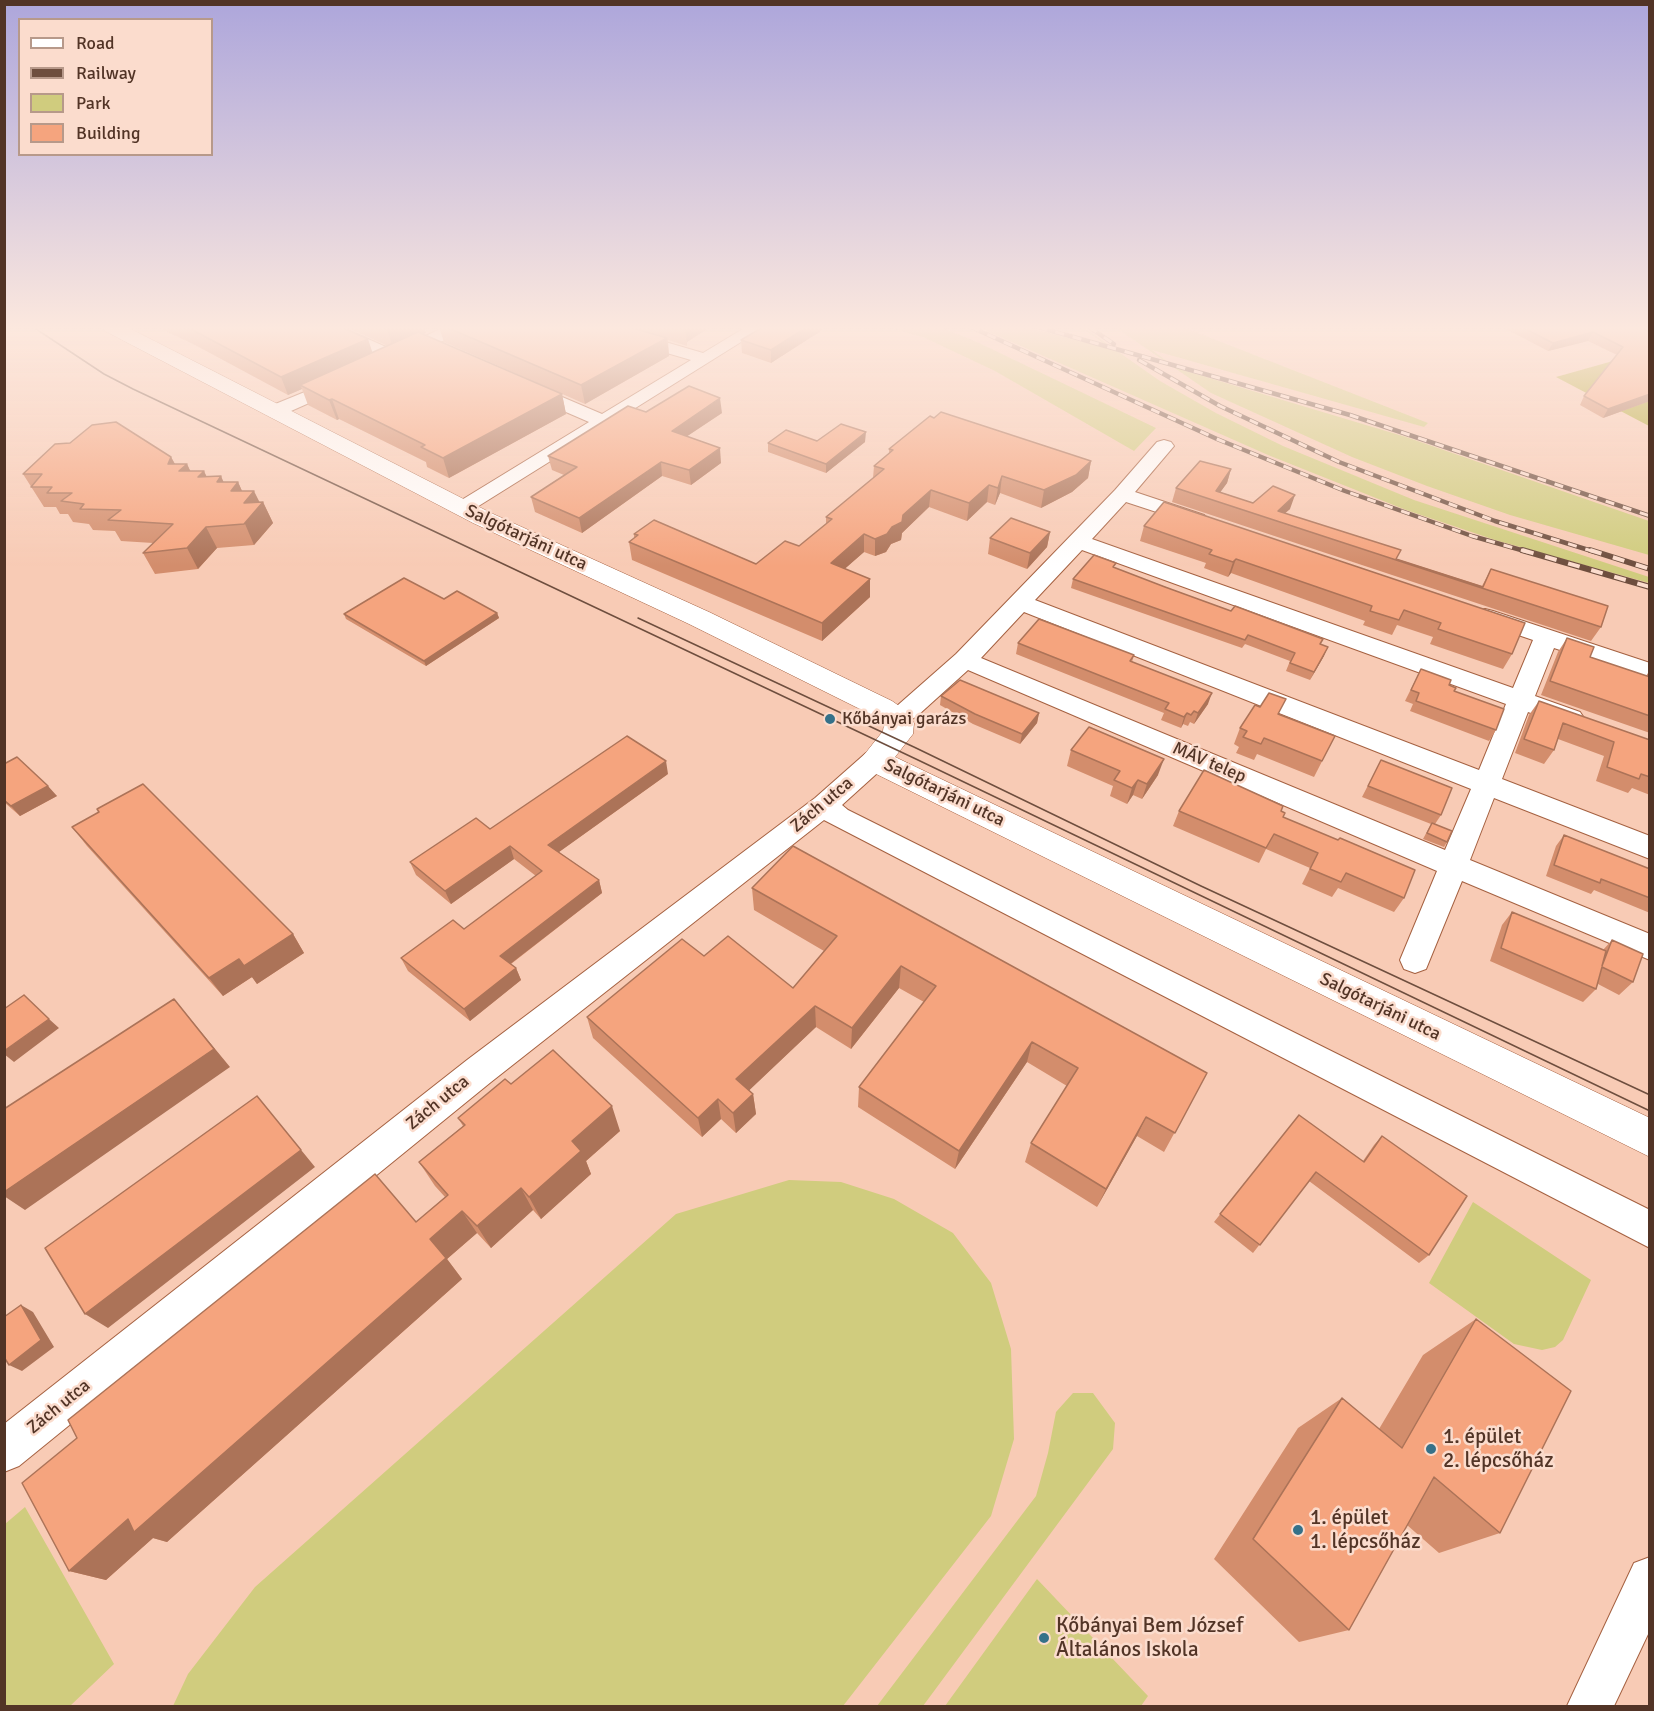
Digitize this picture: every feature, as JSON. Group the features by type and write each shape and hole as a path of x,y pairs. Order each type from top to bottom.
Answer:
{"street":[{"name":"Salgótarjáni utca","path":"267,407 462,508 699,618 895,717 899,723 897,734 875,760 1650,1138"},
{"path":"275,411 284,407"},
{"path":"569,407 602,421"},
{"path":"462,508 626,407"},
{"path":"895,717 908,711 965,660 1122,494 1164,446"},
{"path":"1122,494 1222,528"},
{"path":"1078,541 1596,727"},
{"path":"1020,602 1650,848"},
{"path":"1468,610 1650,672"},
{"path":"1416,960 1452,865 1546,637"},
{"name":"MÁV telep","path":"965,660 1650,948"},
{"name":"Zách utca","path":"4,1450 479,1071 825,805 875,760"},
{"path":"825,805 838,817 1650,1230"},
{"path":"1590,1707 1650,1579"}],"green space":[{"path":"1057,407 1112,407 1156,428 1134,451"},
{"path":"1159,407 1205,407 1283,446 1414,500 1649,577 1649,583 1495,540 1406,510 1268,455"},
{"path":"1242,407 1305,407 1406,437 1649,521 1649,555 1510,515 1352,457"},
{"path":"1353,407 1387,407 1428,423 1424,427"},
{"path":"789,1180 841,1182 894,1199 953,1233 991,1283 1011,1349 1014,1439 991,1516 843,1706 173,1706 188,1674 255,1587 676,1214"},
{"path":"1473,1202 1591,1280 1563,1340 1555,1347 1542,1350 1514,1344 1429,1283"},
{"path":"1073,1393 1093,1393 1115,1423 1113,1449 923,1706 877,1706 1036,1496 1056,1412"},
{"path":"25,1507 114,1664 70,1706 5,1706 5,1524"},
{"name":"Kőbányai Bem József Általános Iskola","path":"1037,1579 1148,1696 1141,1706 945,1706"}],"shaded area":[{"path":"1613,407 1649,407 1649,426"}],"building":[{"path":"348,407 538,407 443,458 421,447 425,445"},
{"path":"627,407 646,412 655,407 707,407 672,431 720,448 689,470 661,462 579,518 531,497 577,467 548,456"},
{"path":"941,412 1091,461 1076,475 1044,490 1002,476 998,488 989,485 969,503 931,490 903,515 902,522 892,527 887,534 875,539 864,534 831,563 870,579 822,623 629,542 638,535 634,534 654,520 756,564 785,541 799,546 832,519 826,517 884,469 874,466 893,450 889,449 930,416 934,418"},
{"path":"116,422 171,457 168,464 187,464 179,471 204,471 198,477 221,476 217,482 238,482 231,491 254,491 244,503 263,502 244,524 206,527 187,548 143,553 173,524 108,520 121,510 80,509 84,504 61,501 72,493 47,493 52,487 31,487 42,474 23,474 55,444 70,443 92,425"},
{"path":"841,424 866,432 826,464 768,443 786,430 817,441"},
{"path":"1200,461 1231,469 1216,491 1253,503 1273,486 1295,495 1278,511 1401,550 1396,559 1483,587 1491,569 1608,606 1601,627 1176,488"},
{"path":"1164,502 1525,623 1512,654 1438,629 1441,623 1404,610 1399,620 1370,611 1372,606 1236,559 1233,562 1209,554 1212,550 1144,526"},
{"path":"1011,518 1050,532 1030,553 990,538"},
{"path":"1094,555 1116,563 1113,567 1165,587 1231,611 1235,606 1323,639 1320,644 1328,647 1314,672 1290,663 1295,653 1248,635 1245,640 1073,579"},
{"path":"404,578 444,599 457,591 497,613 424,661 344,614"},
{"path":"1039,619 1134,655 1130,661 1212,693 1198,713 1194,711 1191,715 1187,713 1184,717 1165,709 1169,703 1018,643"},
{"path":"1567,638 1594,647 1590,657 1650,677 1650,716 1550,681"},
{"path":"1421,669 1451,680 1449,685 1456,688 1454,691 1504,709 1496,730 1416,701 1419,693 1411,690"},
{"path":"960,680 1039,713 1022,734 975,714 941,696"},
{"path":"1269,693 1286,699 1278,714 1335,736 1322,761 1264,738 1261,744 1243,737 1247,731 1240,728 1255,705 1260,707"},
{"path":"1539,701 1650,740 1650,777 1641,774 1639,779 1607,767 1614,742 1563,723 1554,750 1524,739"},
{"path":"1089,727 1164,759 1147,784 1138,780 1132,788 1114,780 1120,771 1071,750"},
{"path":"627,736 666,761 548,845 599,880 500,956 516,968 464,1009 401,958 453,920 464,929 542,871 510,846 445,891 410,862 476,818 490,829"},
{"path":"17,757 48,786 11,806 4,800 4,764"},
{"path":"1381,760 1452,788 1441,815 1368,786"},
{"path":"1204,770 1283,806 1281,811 1285,813 1283,817 1415,870 1404,898 1346,873 1341,882 1310,869 1318,853 1274,834 1266,848 1179,811"},
{"path":"143,784 293,934 244,966 239,959 209,978 72,827 99,812 97,809"},
{"path":"1432,823 1452,831 1447,842 1427,833"},
{"path":"1564,835 1650,869 1650,898 1601,879 1600,883 1554,865"},
{"path":"793,846 1207,1073 1175,1133 1146,1117 1106,1189 1031,1143 1078,1068 1032,1042 959,1151 859,1087 936,986 901,966 852,1028 815,1006 736,1079 753,1094 733,1113 718,1099 698,1118 587,1017 682,939 704,956 728,936 793,988 837,936 752,888"},
{"path":"1512,912 1606,951 1602,966 1612,940 1643,954 1633,982 1602,967 1596,989 1501,948"},
{"path":"24,995 49,1019 4,1051 4,1009"},
{"path":"174,999 214,1049 4,1192 4,1109"},
{"path":"553,1050 612,1106 572,1141 581,1151 529,1197 521,1188 477,1226 462,1211 430,1239 446,1258 134,1532 128,1519 69,1571 22,1483 77,1438 68,1420 375,1174 416,1222 448,1195 419,1162 465,1125 458,1118 505,1079 511,1084"},
{"path":"257,1096 301,1150 85,1314 45,1248"},
{"path":"1299,1115 1364,1162 1382,1136 1467,1196 1429,1255 1316,1172 1260,1245 1220,1214"},
{"path":"21,1305 41,1340 9,1365 4,1357 4,1317"},
{"path":"1476,1319 1571,1391 1500,1533 1434,1477 1349,1630 1253,1539 1342,1398 1402,1448"}],"tram line":[{"path":"171,407 918,760 1650,1111"},
{"path":"638,618 916,748 1201,886 1650,1095"}],"railway":[{"path":"1146,407 1217,439 1345,491 1472,536 1528,552"},
{"path":"1222,407 1339,462 1495,521 1595,552"},
{"path":"1321,407 1650,516"},
{"path":"1522,550 1650,587"},
{"path":"1590,550 1650,569"}],"place":[{"name":"Kőbányai garázs","path":"830,719"},
{"name":"1. épület 2. lépcsőház","path":"1431,1449"},
{"name":"1. épület 1. lépcsőház","path":"1298,1530"},
{"name":"Kőbányai Bem József Általános Iskola","path":"1044,1638"}]}
